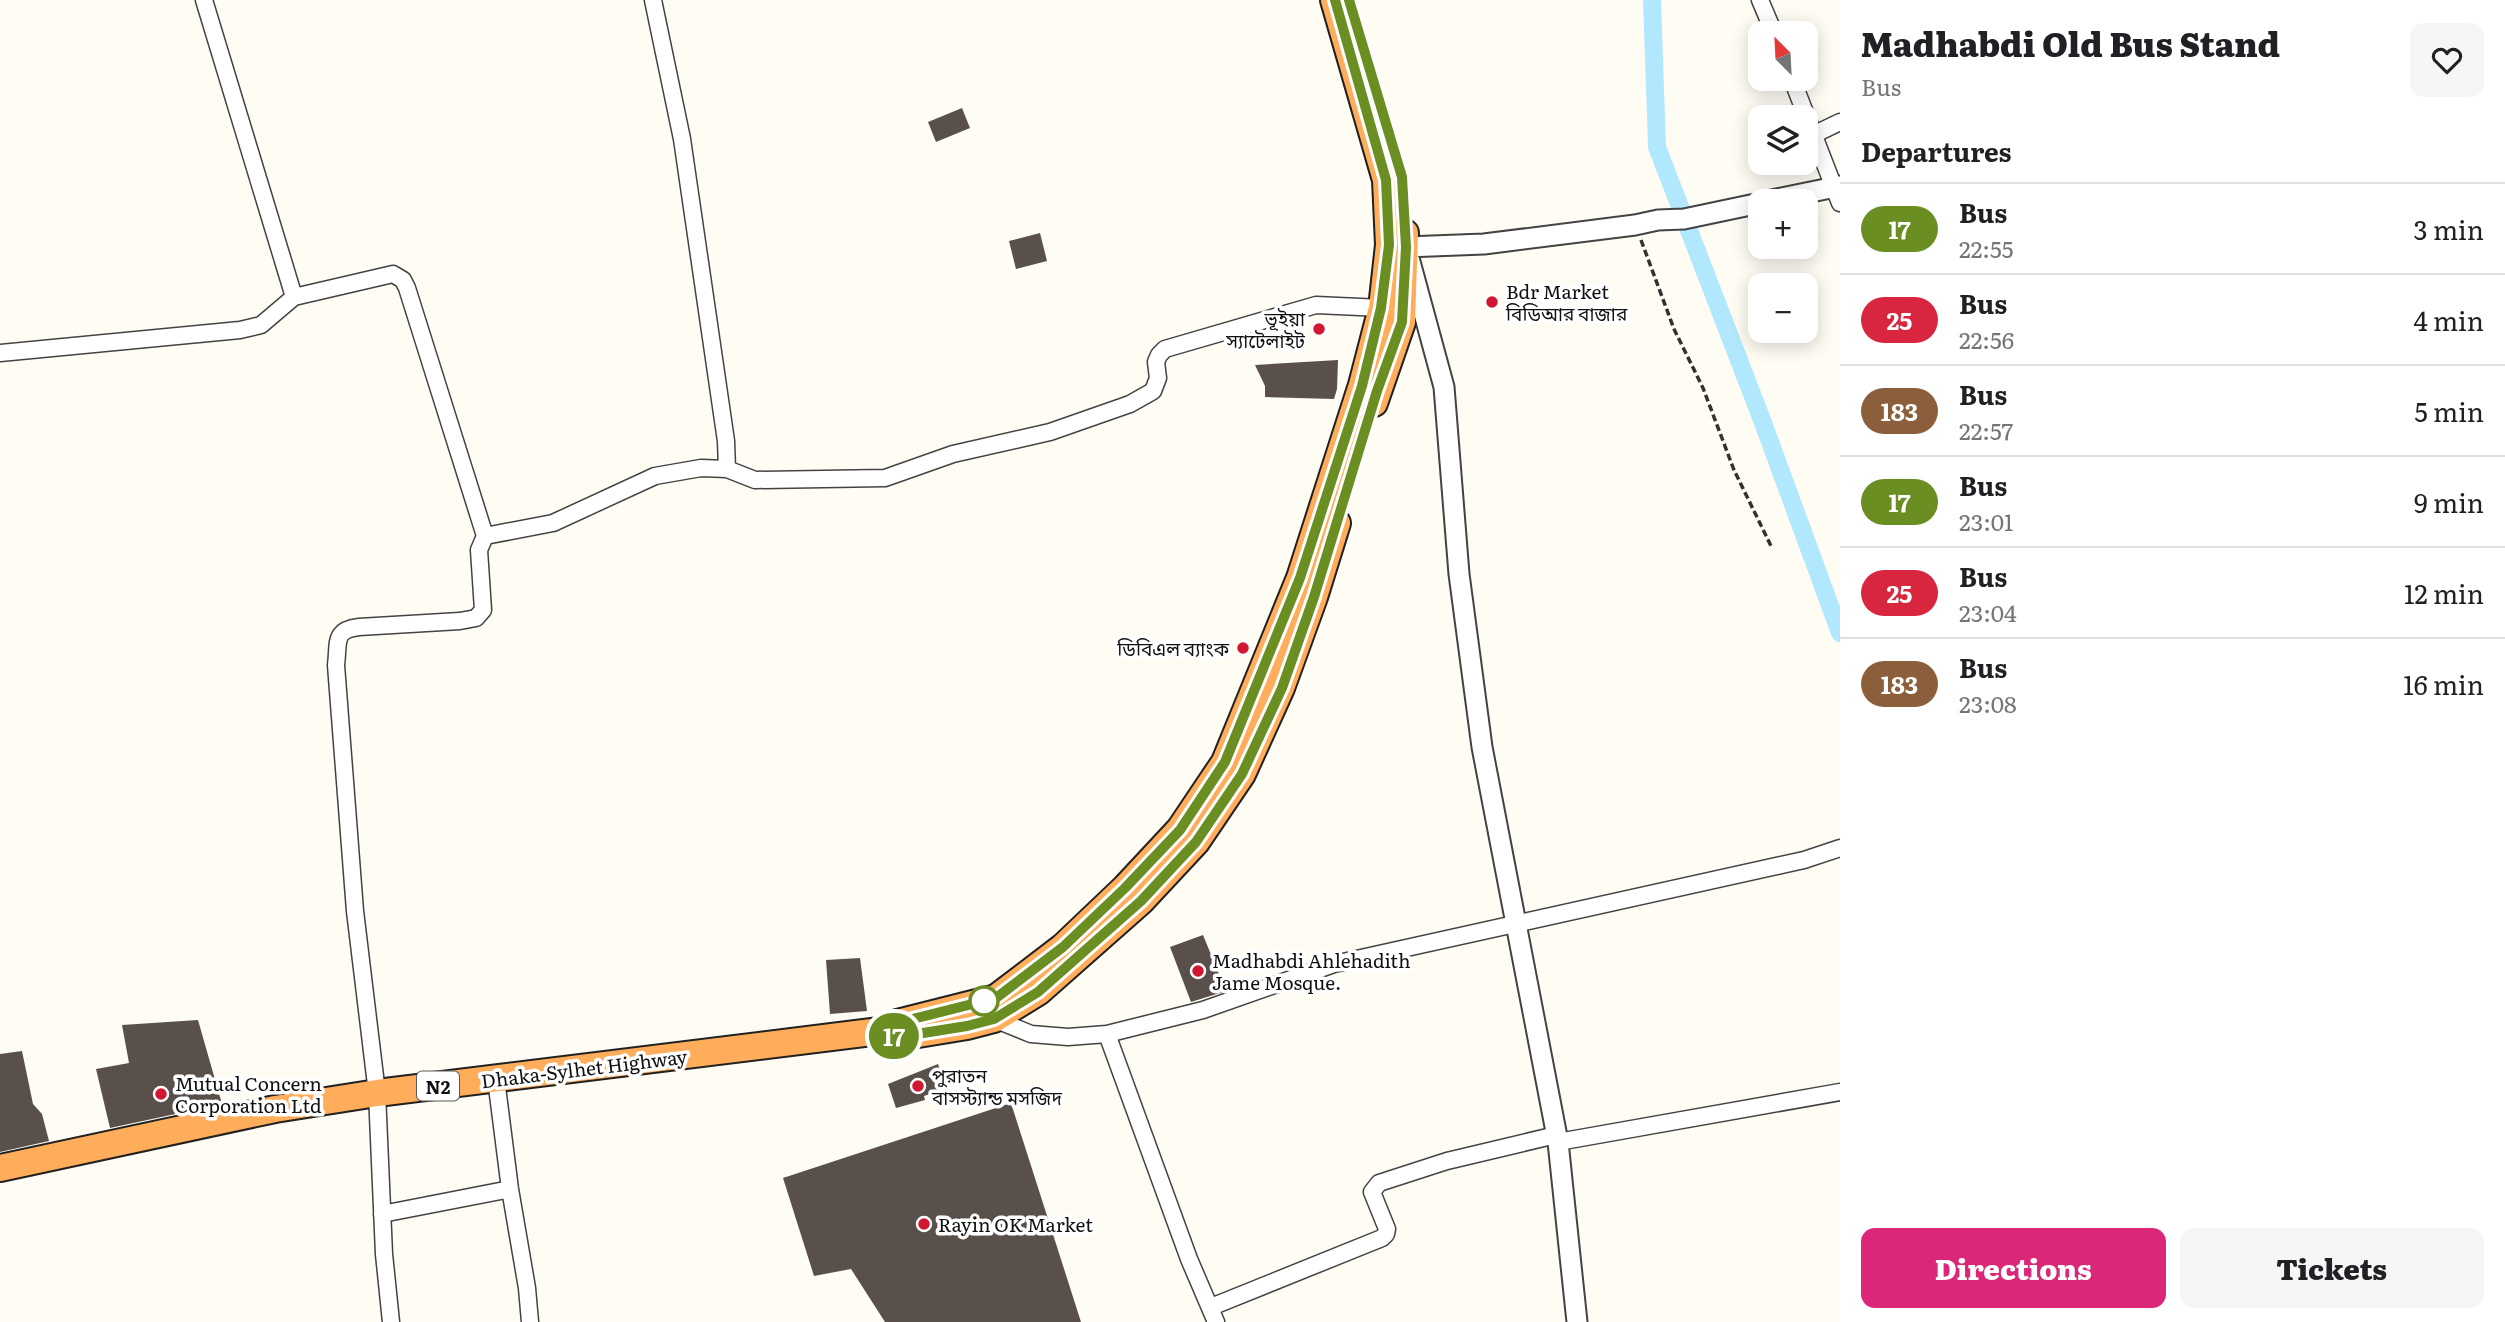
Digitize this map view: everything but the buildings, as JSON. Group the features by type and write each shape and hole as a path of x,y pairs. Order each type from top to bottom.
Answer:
{"highway":[{"name":"Dhaka-Sylhet Highway","path":"0,1168 275,1110 377,1093 880,1031 897,1023 996,998 1063,947 1125,888 1180,830 1225,762 1300,578 1362,386 1381,308 1389,245 1386,180 1335,0"},
{"name":"Dhaka-Sylhet Highway","path":"880,1031 898,1037 967,1026 994,1019 1038,992 1141,901 1196,842 1242,774 1282,688 1314,597 1377,391 1402,322 1406,247 1402,177 1349,0"}],"street":[{"path":"204,0 294,297"},
{"path":"653,0 682,139 726,441 727,469"},
{"path":"1760,0 1769,21"},
{"path":"1818,133 1840,122"},
{"path":"1818,142 1838,192 1818,195"},
{"path":"1577,1322 1557,1139 1482,747 1459,574 1444,387 1406,247 1484,244 1658,220 1684,219 1748,206"},
{"path":"0,353 240,330 261,325 294,297 393,274 403,279 485,536 479,550 483,610 476,618 345,629 340,634 336,665 355,911 377,1093 382,1214 391,1322"},
{"path":"485,536 553,523 655,476 701,468 727,469 755,480 885,478 953,454 1050,432 1130,404 1153,390 1158,378 1156,362 1166,349 1316,305 1381,308"},
{"path":"994,1019 1031,1034 1068,1037 1107,1034 1203,1010 1334,964 1804,860 1840,848"},
{"path":"1107,1034 1189,1259 1214,1314 1386,1234 1387,1229 1372,1192 1379,1183 1447,1161 1557,1139 1840,1092"},
{"path":"496,1079 530,1322"},
{"path":"382,1214 510,1189"}],"path":[{"path":"1635,225 1674,329 1703,388 1734,470 1772,548"}],"waterway":[{"path":"1652,0 1657,147 1840,633"}],"bus line":[{"name":"17","path":"1335,0 1386,180 1389,245 1381,308 1362,386 1300,578 1225,762 1180,830 1125,888 1063,947 996,998 897,1023 880,1031 898,1037 967,1026 994,1019 1038,992 1141,901 1196,842 1242,774 1282,688 1314,597 1377,391 1402,322 1406,247 1402,177 1349,0"}],"place":[{"name":"Bdr Market বিডিআর বাজার","path":"1492,302"},
{"name":"ভূইয়া স্যাটেলাইট","path":"1319,329"},
{"name":"ডিবিএল ব্যাংক","path":"1243,648"},
{"name":"Madhabdi Ahlehadith Jame Mosque.","path":"1198,971"},
{"name":"পুরাতন বাসস্ট্যান্ড মসজিদ","path":"918,1086"},
{"name":"Mutual Concern Corporation Ltd","path":"161,1094"},
{"name":"Rayin OK Market","path":"924,1224"}]}
